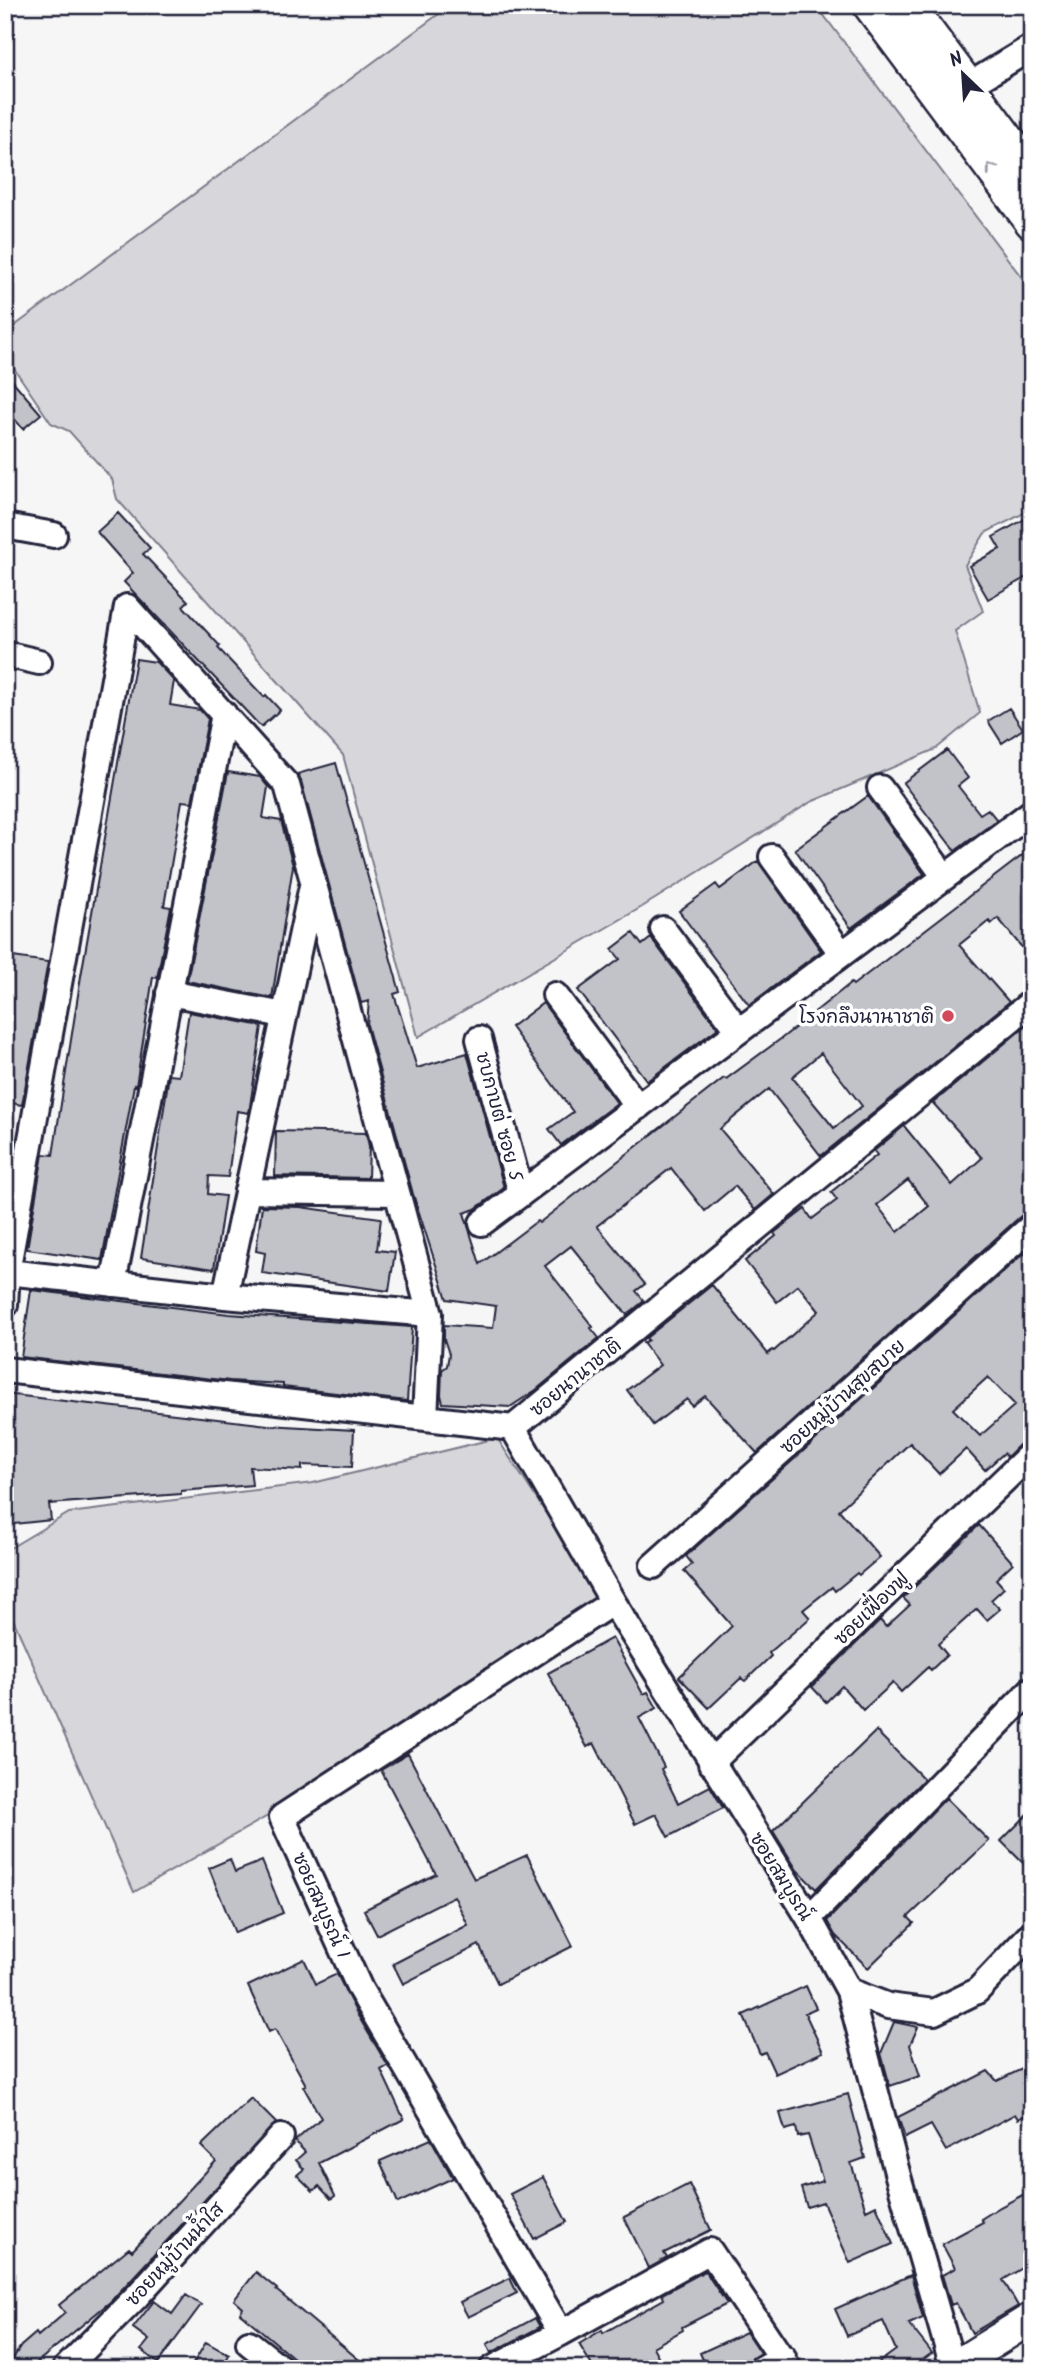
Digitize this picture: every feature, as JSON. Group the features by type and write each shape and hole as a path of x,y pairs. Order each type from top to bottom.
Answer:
{"main road":[{"path":"870,5 1032,222"},
{"path":"907,5 1032,172"}],"street":[{"path":"968,86 1032,47"},
{"path":"5,526 54,535"},
{"path":"5,1305 7,1272 127,607 287,785 430,1314 425,1418"},
{"path":"5,654 39,662"},
{"path":"113,1284 223,714"},
{"path":"880,788 945,877"},
{"path":"482,1223 1032,812"},
{"path":"772,857 842,954"},
{"path":"225,1296 313,880"},
{"path":"663,929 739,1031"},
{"path":"169,993 284,1015"},
{"path":"555,995 638,1107"},
{"name":"ซอยนานาชาติ","path":"5,1370 513,1428 1032,1002"},
{"name":"ชบกาบต่ ซอย 5","path":"479,1039 521,1194"},
{"path":"247,1191 397,1193"},
{"name":"ซอยหมู่บ้านสุขสบาย","path":"653,1566 1032,1226"},
{"path":"7,1272 225,1296 430,1314"},
{"name":"ซอยสมบูรณ์","path":"513,1428 613,1602 809,1918 849,1990 952,2368"},
{"name":"ซอยเฟื่องฟู","path":"711,1763 1032,1453"},
{"name":"ซอยสมบูรณ์ 1","path":"561,2333 360,1989 282,1817 613,1602"},
{"path":"809,1918 1032,1689"},
{"path":"849,1990 888,2006 934,2012 976,1991 1032,1933"},
{"name":"ซอยหมู่บ้านน้ำใส","path":"65,2369 137,2296 282,2137"},
{"path":"492,2369 710,2251 786,2363 761,2369"},
{"path":"952,2368 1032,2318"},
{"path":"249,2343 282,2369"}],"shaded area":[{"path":"451,5 816,5 1032,291 1032,509 985,533 965,565 983,611 955,631 980,713 936,749 811,802 642,907 418,1037 343,755 117,499 112,479 69,431 51,423 5,355 5,333"},
{"path":"497,1438 561,1536 609,1622 134,1892 5,1601 5,1551 69,1513 313,1483"}],"building":[{"path":"5,372 41,414 23,429 5,408"},
{"path":"118,513 150,548 143,554 188,601 183,606 220,646 218,648 264,697 266,695 280,710 261,727 124,582 133,573 97,532"},
{"path":"1032,515 1032,574 988,599 969,566 1000,549 993,537"},
{"path":"136,659 156,662 174,681 170,705 200,710 208,719 192,802 182,801 164,906 171,907 157,978 153,977 136,1086 134,1085 102,1260 27,1249 43,1154 53,1155"},
{"path":"1009,708 1023,729 1002,743 988,721"},
{"path":"947,750 968,778 958,786 980,814 988,809 997,820 955,851 903,783"},
{"path":"336,763 400,992 394,994 417,1068 467,1053 504,1188 475,1209 464,1213 480,1264 537,1221 539,1223 724,1078 782,1038 851,983 853,985 1032,848 1032,960 998,918 991,924 989,921 959,945 1009,1002 821,1156 769,1089 720,1129 774,1194 755,1210 735,1186 705,1211 671,1168 597,1226 645,1284 636,1291 644,1301 627,1315 571,1246 545,1266 599,1338 536,1390 510,1407 443,1403 442,1370 447,1366 449,1354 444,1339 444,1325 493,1328 496,1306 447,1299 413,1194 367,1025 369,1001 361,1003 297,774","holes":["821,1053 862,1106 834,1128 792,1077"]},
{"path":"228,772 260,777 268,787 263,818 281,821 293,866 272,998 187,981"},
{"path":"868,796 924,874 851,928 795,849"},
{"path":"758,861 821,951 749,1005 679,911 716,884 720,889"},
{"path":"633,933 642,945 651,938 718,1028 647,1081 578,990 620,959 612,949"},
{"path":"13,957 48,962 22,1105 5,1102 5,972 11,973"},
{"path":"543,1003 617,1103 561,1145 549,1129 573,1112 511,1027"},
{"path":"189,1012 262,1026 249,1113 237,1111 228,1177 209,1176 208,1194 225,1196 214,1269 141,1258 169,1075 179,1076"},
{"path":"1028,1024 1032,1029 1032,1212 1022,1215 757,1453 705,1396 692,1406 687,1399 653,1425 627,1390 660,1365 643,1343 648,1340 646,1338 712,1285 768,1354 774,1351 819,1311 798,1285 777,1302 745,1261 776,1236 774,1233 805,1209 812,1219 837,1200 831,1192 877,1155 874,1151 904,1126 952,1185 982,1158 933,1103","holes":["908,1180 929,1206 898,1232 877,1205"]},
{"path":"276,1131 366,1133 369,1146 368,1178 275,1176"},
{"path":"262,1206 300,1207 381,1218 377,1250 395,1252 389,1291 262,1273 265,1253 256,1251"},
{"path":"1024,1253 1032,1262 1032,1438 1022,1442 1007,1457 1004,1453 985,1470 966,1449 939,1474 910,1443 839,1510 880,1557 859,1575 857,1573 835,1591 832,1587 803,1610 810,1618 769,1653 771,1656 745,1681 741,1678 709,1708 679,1677 732,1626 684,1571 692,1564 686,1556","holes":["988,1377 1015,1405 980,1436 953,1409"]},
{"path":"31,1290 229,1314 412,1327 407,1401 283,1387 283,1384 230,1381 21,1357"},
{"path":"5,1394 268,1425 354,1430 352,1467 302,1465 302,1470 250,1467 252,1485 181,1491 181,1494 49,1504 51,1520 5,1525"},
{"path":"979,1525 1013,1563 996,1579 1004,1588 991,1600 1000,1609 987,1620 977,1609 938,1644 947,1655 931,1670 928,1667 901,1692 893,1683 863,1710 842,1686 826,1702 812,1687 880,1620 886,1627 910,1605 903,1598"},
{"path":"612,1638 643,1694 648,1692 657,1708 639,1718 664,1767 661,1769 678,1803 710,1786 723,1808 668,1837 656,1814 635,1824 594,1743 587,1747 548,1673"},
{"path":"876,1731 924,1779 816,1889 797,1870 773,1831"},
{"path":"408,1754 474,1879 527,1855 573,1946 498,1984 479,1945 403,1984 393,1964 468,1925 454,1896 377,1935 364,1910 436,1874 381,1770"},
{"path":"946,1798 989,1841 908,1917 914,1923 868,1968 835,1935 827,1921"},
{"path":"1032,1810 1032,1872 1001,1841"},
{"path":"230,1859 235,1872 262,1861 283,1913 235,1933 209,1868"},
{"path":"304,1959 316,1984 337,1974 388,2066 381,2070 404,2119 319,2163 335,2196 331,2199 319,2186 313,2191 297,2175 304,2169 296,2160 305,2152 295,2141 321,2118 275,2029 269,2032 248,1986"},
{"path":"806,1986 816,2008 805,2013 823,2052 775,2074 765,2052 760,2054 743,2015"},
{"path":"894,2022 918,2027 910,2045 920,2076 890,2086 881,2053"},
{"path":"1024,2068 1032,2083 1032,2112 1018,2119 1015,2114 946,2151 931,2125 905,2138 898,2117 988,2071 997,2081"},
{"path":"848,2094 865,2158 851,2163 866,2210 876,2205 893,2244 850,2263 823,2202 807,2207 801,2188 823,2181 808,2135 798,2137 796,2127 785,2130 780,2113"},
{"path":"251,2098 276,2123 110,2302 29,2369 6,2369 21,2346 36,2333 38,2336 65,2313 59,2305 129,2248 132,2251 216,2161 201,2146"},
{"path":"431,2139 453,2178 398,2203 380,2161"},
{"path":"543,2177 567,2222 534,2239 510,2194"},
{"path":"689,2184 711,2230 664,2253 667,2258 649,2268 624,2217"},
{"path":"1032,2190 1032,2262 1003,2280 1018,2306 972,2333 956,2303 951,2305 942,2275 955,2268 942,2244 983,2222 981,2219"},
{"path":"705,2271 727,2304 682,2327 683,2330 653,2347 665,2369 594,2369 579,2344 664,2299 662,2294"},
{"path":"256,2272 370,2369 307,2369 240,2313 243,2308 234,2300"},
{"path":"911,2275 923,2318 909,2324 932,2353 910,2369 870,2369 896,2350 883,2321 847,2336 835,2309"},
{"path":"510,2278 517,2293 468,2317 460,2302"},
{"path":"186,2295 201,2305 158,2363 141,2350 149,2340 133,2328 154,2301 172,2314"},
{"path":"535,2318 540,2327 491,2353 487,2344"},
{"path":"746,2332 760,2353 749,2361 746,2369 707,2369 700,2353"},
{"path":"206,2342 229,2355 221,2369 190,2369"}],"place":[{"name":"โรงกลึงนานาชาติ","path":"948,1016"}]}
